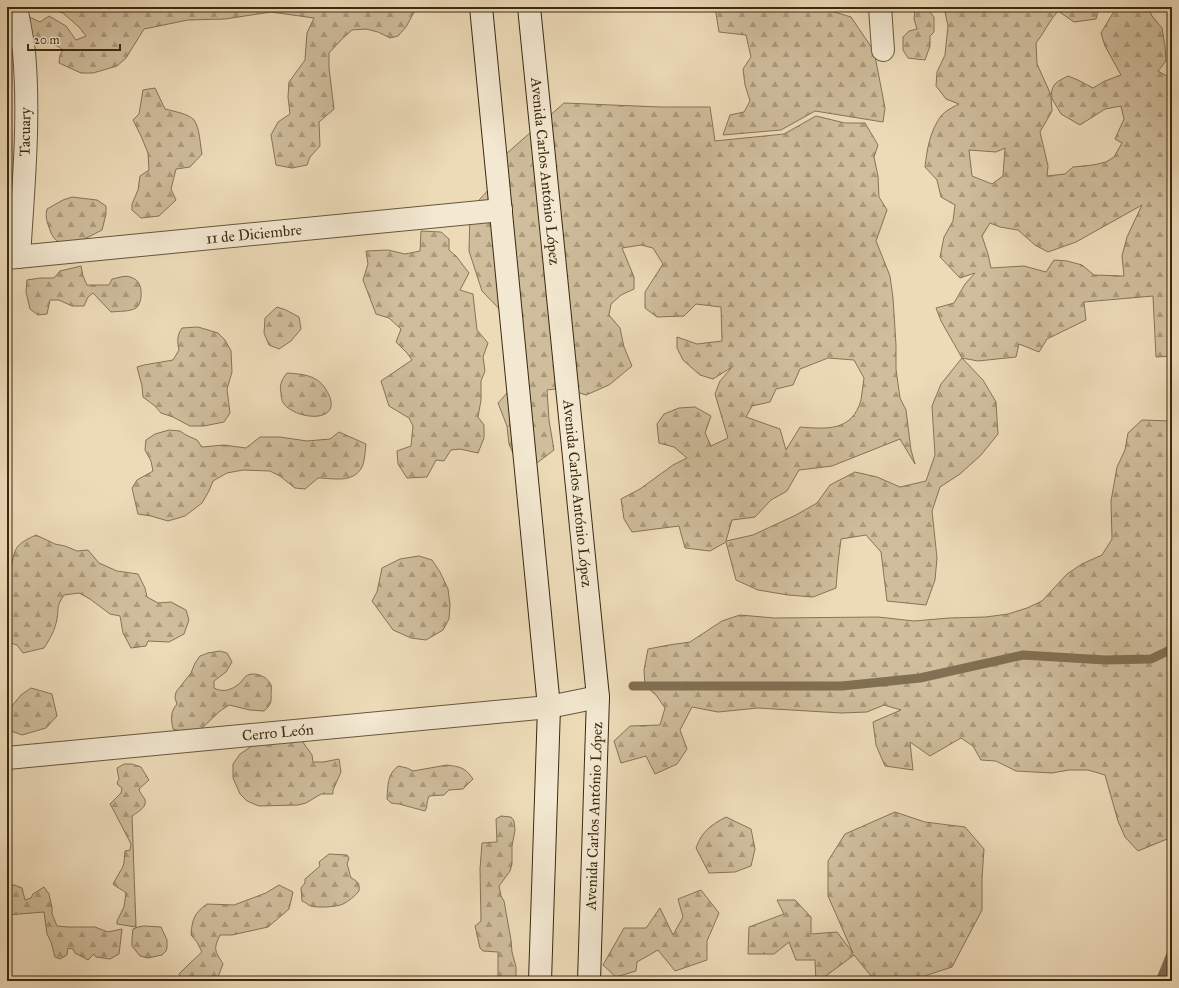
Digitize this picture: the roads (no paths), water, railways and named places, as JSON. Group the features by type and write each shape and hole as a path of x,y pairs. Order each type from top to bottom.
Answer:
{"main road":[{"name":"Tacuary","path":"13,258 25,152 24,52 16,7"},
{"path":"481,7 549,707 540,981"},
{"name":"Avenida Carlos António López","path":"529,7 598,697 589,981"},
{"path":"880,7 883,50"},
{"name":"11 de Diciembre","path":"13,258 500,210"},
{"name":"Cerro León","path":"7,758 549,707 598,697"}],"waterway":[{"path":"633,686 842,686 920,678 1023,655 1105,660 1151,659 1172,649"},
{"path":"1160,981 1172,952"}]}
